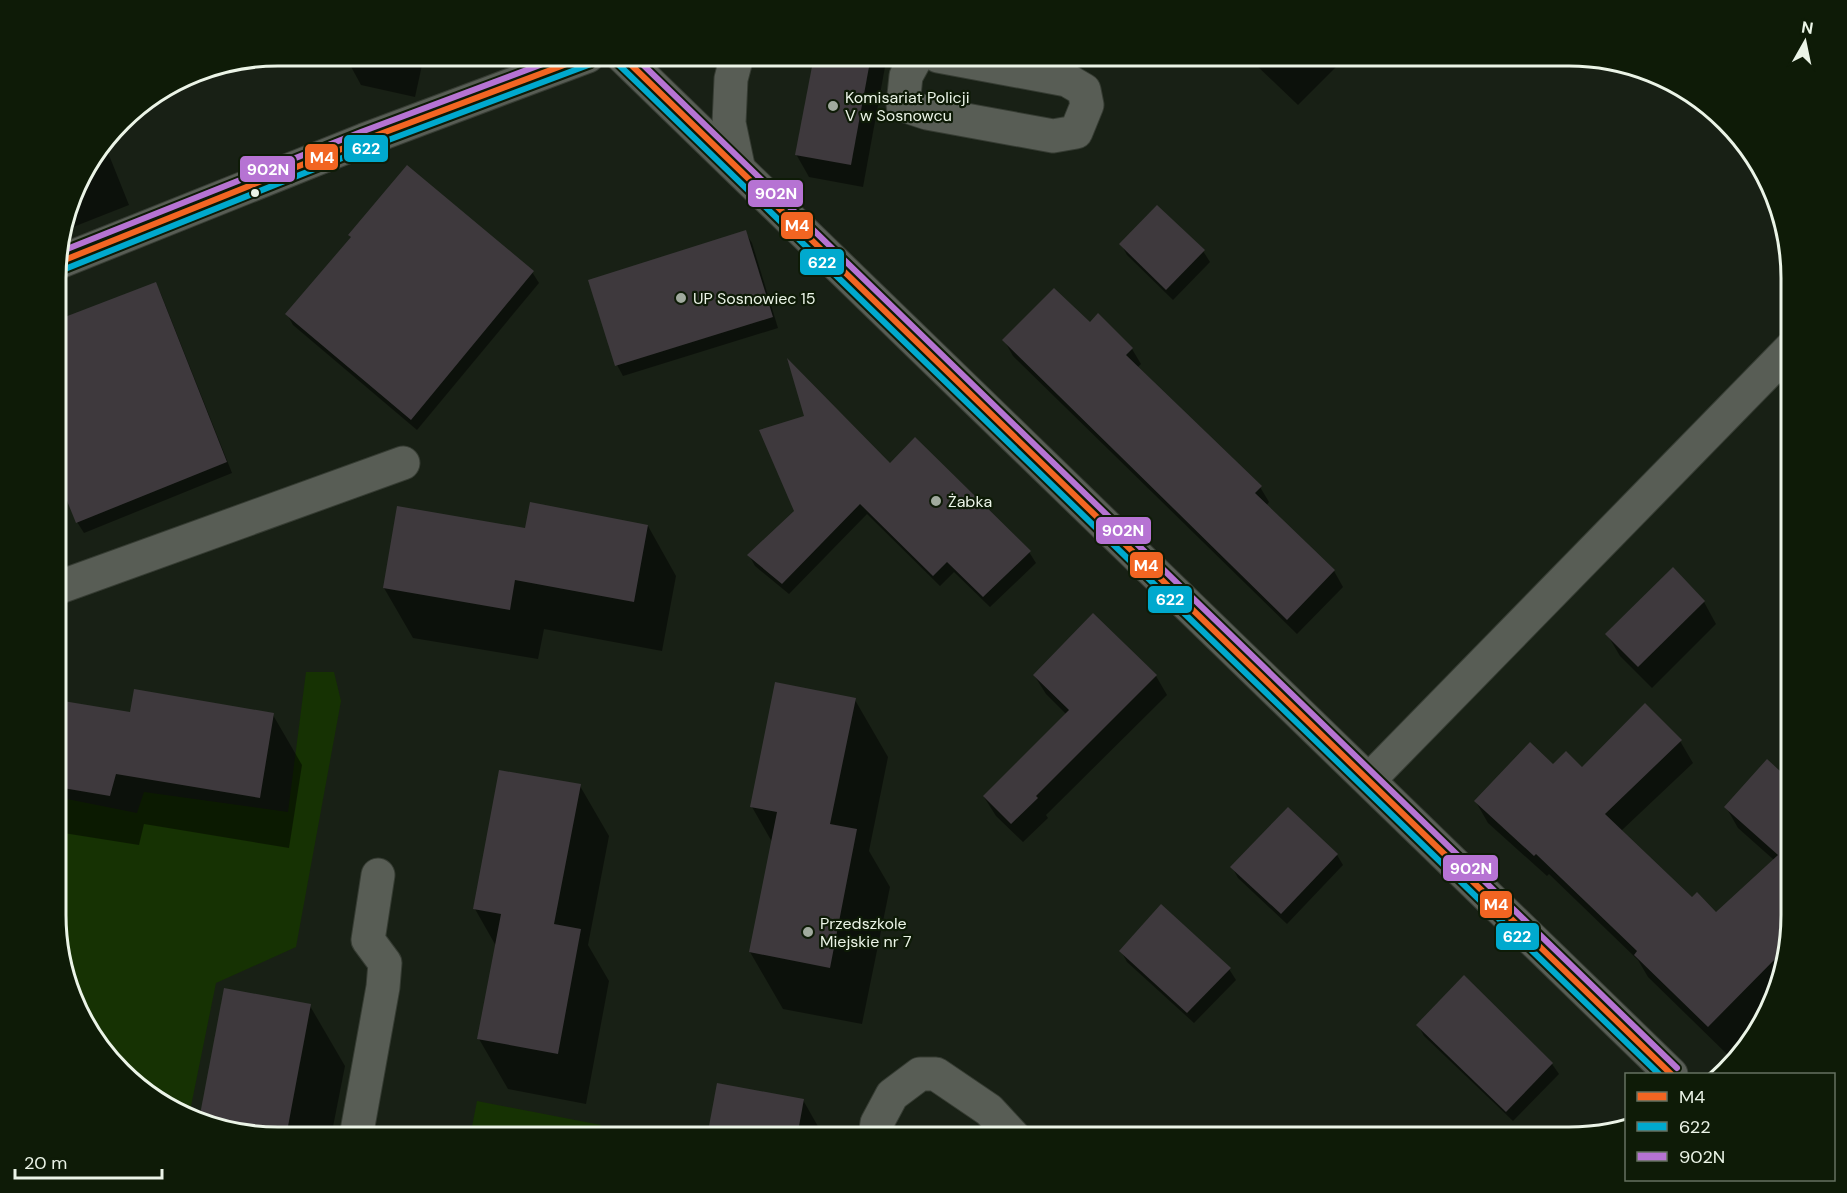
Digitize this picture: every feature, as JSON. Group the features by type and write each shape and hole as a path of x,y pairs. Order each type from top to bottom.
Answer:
{"street":[{"path":"67,259 364,140 561,66"},
{"path":"633,66 1670,1073"},
{"path":"734,66 731,79 729,123 738,166"},
{"path":"911,66 906,76 903,105 927,113 1053,136 1076,132 1087,105 1084,90 1067,80 992,66"},
{"path":"1369,780 1781,358"},
{"path":"66,585 403,463"},
{"path":"358,1127 383,987 385,963 368,940 378,875"},
{"path":"876,1127 892,1095 920,1074 936,1074 989,1110 1005,1127"}],"green space":[{"path":"306,672 334,672 341,701 296,947 216,983 191,1108 160,1091 128,1065 94,1021 82,996 73,970 66,929 66,799 137,813 144,792 288,812"},
{"path":"477,1101 601,1125 601,1127 472,1127"}],"building":[{"name":"Komisariat Policji V w Sosnowcu","path":"812,66 869,66 851,165 795,155"},
{"path":"407,165 534,271 411,420 285,314 351,237 348,235"},
{"path":"1157,205 1205,250 1166,290 1119,244"},
{"name":"UP Sosnowiec 15","path":"746,230 773,317 615,366 588,280"},
{"path":"156,282 227,462 76,523 66,498 66,317"},
{"path":"1054,288 1090,322 1098,313 1133,348 1126,355 1262,486 1255,493 1335,570 1287,620 1002,340"},
{"path":"787,358 890,463 915,437 1031,551 983,597 947,562 933,576 860,504 782,584 747,555 794,511 759,430 804,416"},
{"path":"530,502 648,525 634,602 515,580 510,610 383,588 397,506 525,528"},
{"path":"1673,567 1705,601 1638,667 1605,634"},
{"path":"1093,613 1157,675 1011,824 983,796 1069,710 1033,675"},
{"path":"775,682 856,698 830,824 857,829 830,968 749,952 777,812 750,807"},
{"path":"134,689 274,713 260,798 116,774 110,796 66,789 66,701 130,712"},
{"path":"1645,703 1682,740 1605,814 1692,897 1697,892 1716,912 1778,855 1724,807 1767,759 1781,772 1781,929 1777,957 1708,1027 1634,955 1637,951 1536,854 1534,856 1474,801 1530,742 1553,764 1566,751 1582,767"},
{"path":"499,770 581,784 554,924 581,929 558,1054 477,1039 501,914 473,909"},
{"path":"1288,807 1338,854 1281,914 1230,867"},
{"path":"1161,904 1231,968 1187,1013 1119,951"},
{"path":"1464,975 1553,1063 1506,1112 1416,1025"},
{"path":"224,988 311,1004 288,1127 264,1127 237,1123 200,1112"},
{"path":"717,1083 804,1099 799,1127 709,1127"}],"transit line":[{"name":"902N","path":"68,248 361,132 537,66"},
{"name":"M4","path":"67,259 364,140 561,66"},
{"name":"622","path":"66,269 367,148 586,66"},
{"name":"622","path":"620,66 1658,1073"},
{"name":"M4","path":"632,66 1670,1073"},
{"name":"902N","path":"644,66 1677,1068"}],"place":[{"name":"Komisariat Policji V w Sosnowcu","path":"833,106"},
{"name":"UP Sosnowiec 15","path":"681,298"},
{"name":"Żabka","path":"936,501"},
{"name":"Przedszkole Miejskie nr 7","path":"808,932"}]}
